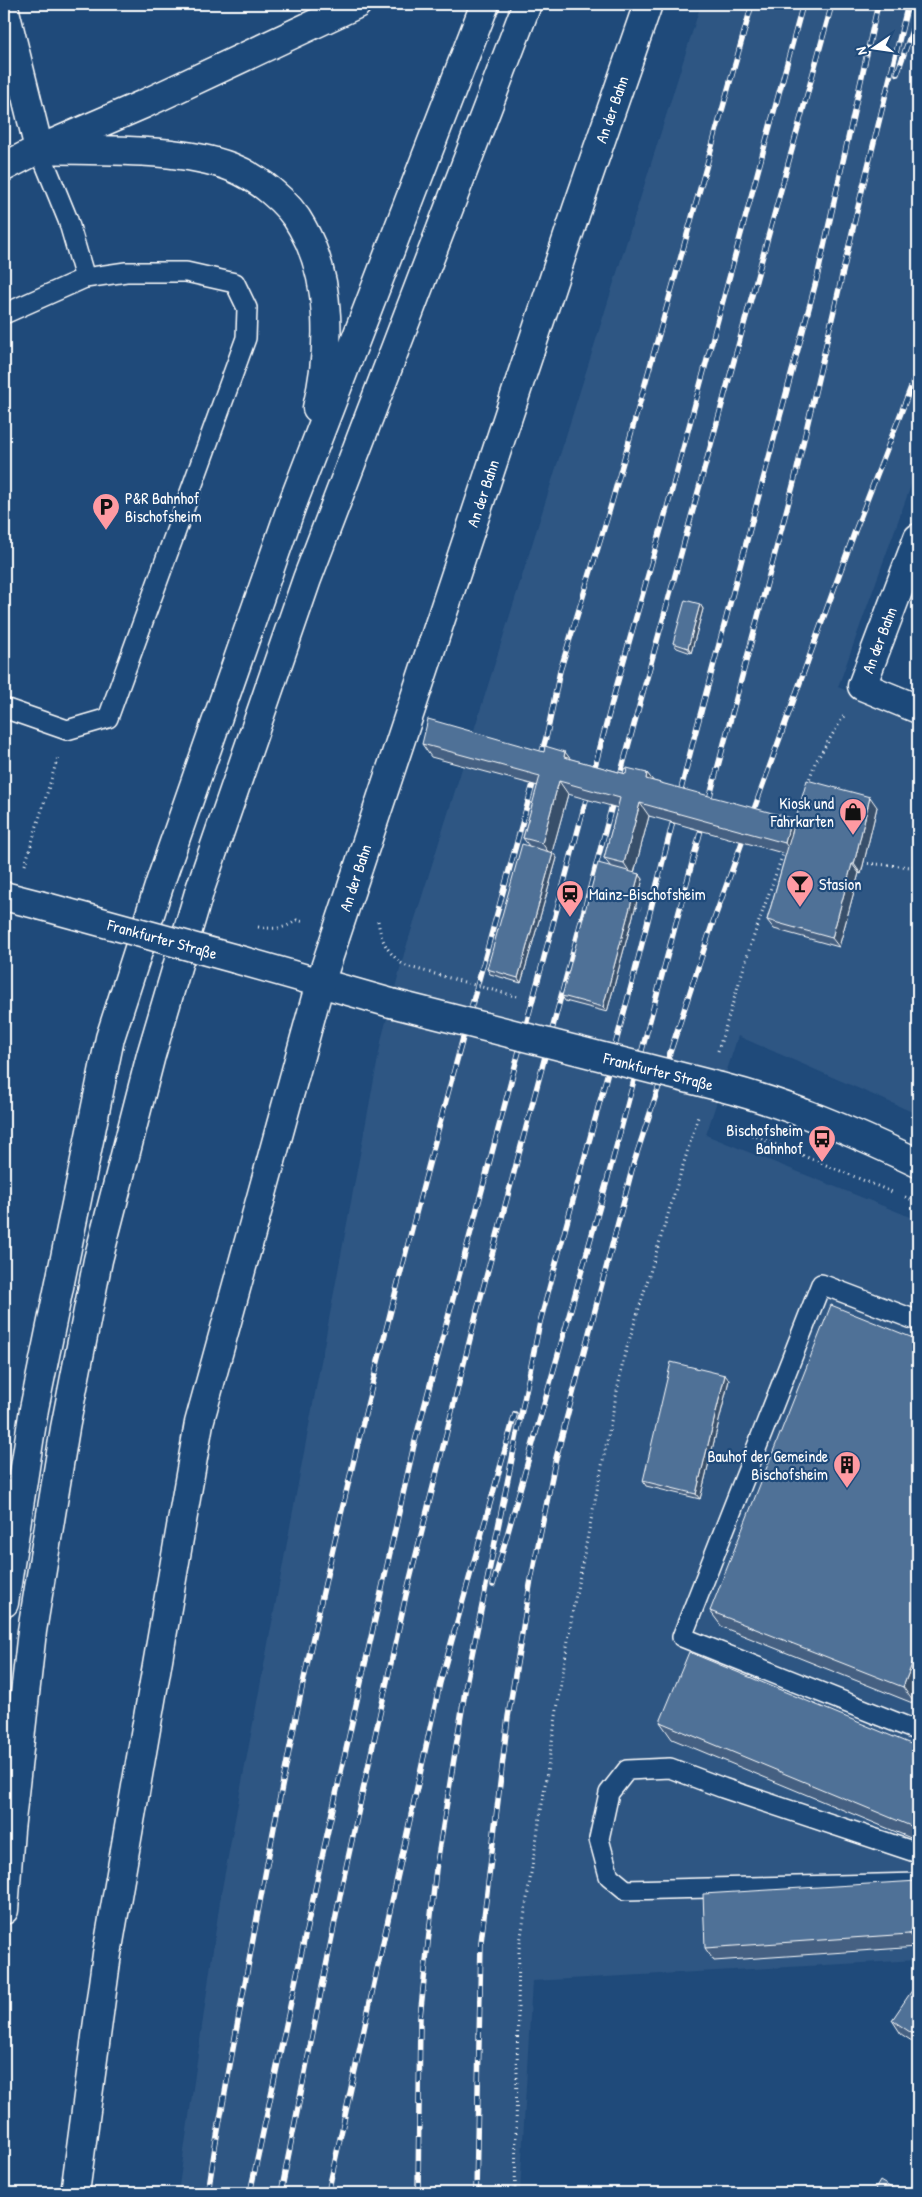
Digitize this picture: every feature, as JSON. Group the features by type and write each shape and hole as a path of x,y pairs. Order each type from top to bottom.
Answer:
{"main road":[{"path":"4,167 39,149 144,104 357,4"},
{"path":"4,1603 34,1409 110,1038 160,880 292,506 484,4"},
{"path":"4,1910 10,1830 32,1631 65,1428 98,1260 151,1056 200,888 307,579 527,4"},
{"name":"An der Bahn","path":"76,2193 107,1954 199,1423 320,984 577,209 648,4"},
{"path":"4,7 39,149"},
{"path":"39,149 161,154 200,160 231,168 262,185 282,200 302,226 321,277 326,319 323,384 292,506"},
{"name":"An der Bahn","path":"918,538 862,686 918,709"},
{"name":"Frankfurter Straße","path":"4,896 391,1003 750,1094 850,1132 918,1163"}],"lane":[{"path":"39,149 68,220 85,278"},
{"path":"4,314 85,278 126,272 186,272 235,282 248,308 246,338 108,718 67,730 4,708"},
{"path":"918,1321 821,1284 682,1637 918,1731"},
{"path":"918,1853 723,1788 670,1768 627,1770 609,1793 599,1839 609,1876 626,1890 918,1883"}],"path":[{"path":"806,790 815,763 862,686"},
{"path":"24,867 67,730"},
{"path":"793,826 799,808"},
{"path":"717,1055 751,944 786,844"},
{"path":"864,863 912,867 918,863"},
{"path":"623,904 641,909"},
{"path":"253,926 279,929 288,927 297,920"},
{"path":"380,938 392,956 401,963"},
{"path":"515,2193 520,1949 573,1609 624,1357 700,1111"},
{"path":"728,1127 755,1136 918,1202"}],"shaded area":[{"path":"701,4 918,4 918,466 838,687 918,722 918,1111 917,1114 738,1036 706,1135 918,1220 918,1960 532,1981 520,2193 178,2193 221,1894 382,1037 404,954"}],"building":[{"path":"685,600 700,604 688,648 673,643"},
{"path":"428,719 544,752 545,746 565,752 564,757 626,774 627,768 647,773 646,779 791,818 785,843 640,803 624,863 604,858 620,798 559,781 542,843 523,838 540,776 422,744"},
{"path":"807,780 870,797 854,864 852,864 832,938 767,920"},
{"path":"522,844 553,853 518,978 487,969"},
{"path":"598,863 639,874 603,1007 562,996"},
{"name":"Bauhof der Gemeinde Bischofsheim","path":"831,1305 918,1340 918,1649 903,1687 710,1611"},
{"path":"671,1362 725,1375 696,1494 643,1481"},
{"path":"689,1652 918,1747 918,1829 660,1722"},
{"path":"918,1881 918,1919 909,1934 705,1948 703,1894"},
{"path":"915,1986 918,1988 918,2033 916,2036 892,2020"},
{"path":"880,2181 900,2193 873,2193"}],"railway":[{"path":"208,2193 277,1811 319,1610 371,1389 457,1061 547,734 560,671 609,512 752,4"},
{"path":"250,2193 322,1857 414,1445 614,695 667,508 803,4"},
{"path":"281,2193 343,1881 406,1595 477,1311 618,783 832,4"},
{"path":"418,2193 420,2017 436,1869 467,1679 540,1322 632,983 694,738 817,278 878,4"},
{"path":"493,1585 607,1181 794,482 858,207 908,4"},
{"path":"897,74 918,13"},
{"path":"476,2193 481,1942 508,1717 530,1585 555,1462 634,1162 712,925 855,531 918,369"},
{"path":"328,2193 440,1683 515,1414"}],"place":[{"name":"P&R Bahnhof Bischofsheim","path":"106,531"},
{"name":"Kiosk und Fahrkarten","path":"853,836"},
{"name":"Stasion","path":"800,908"},
{"name":"Mainz-Bischofsheim","path":"570,918"},
{"name":"Bischofsheim Bahnhof","path":"822,1163"},
{"name":"Bauhof der Gemeinde Bischofsheim","path":"847,1489"}]}
